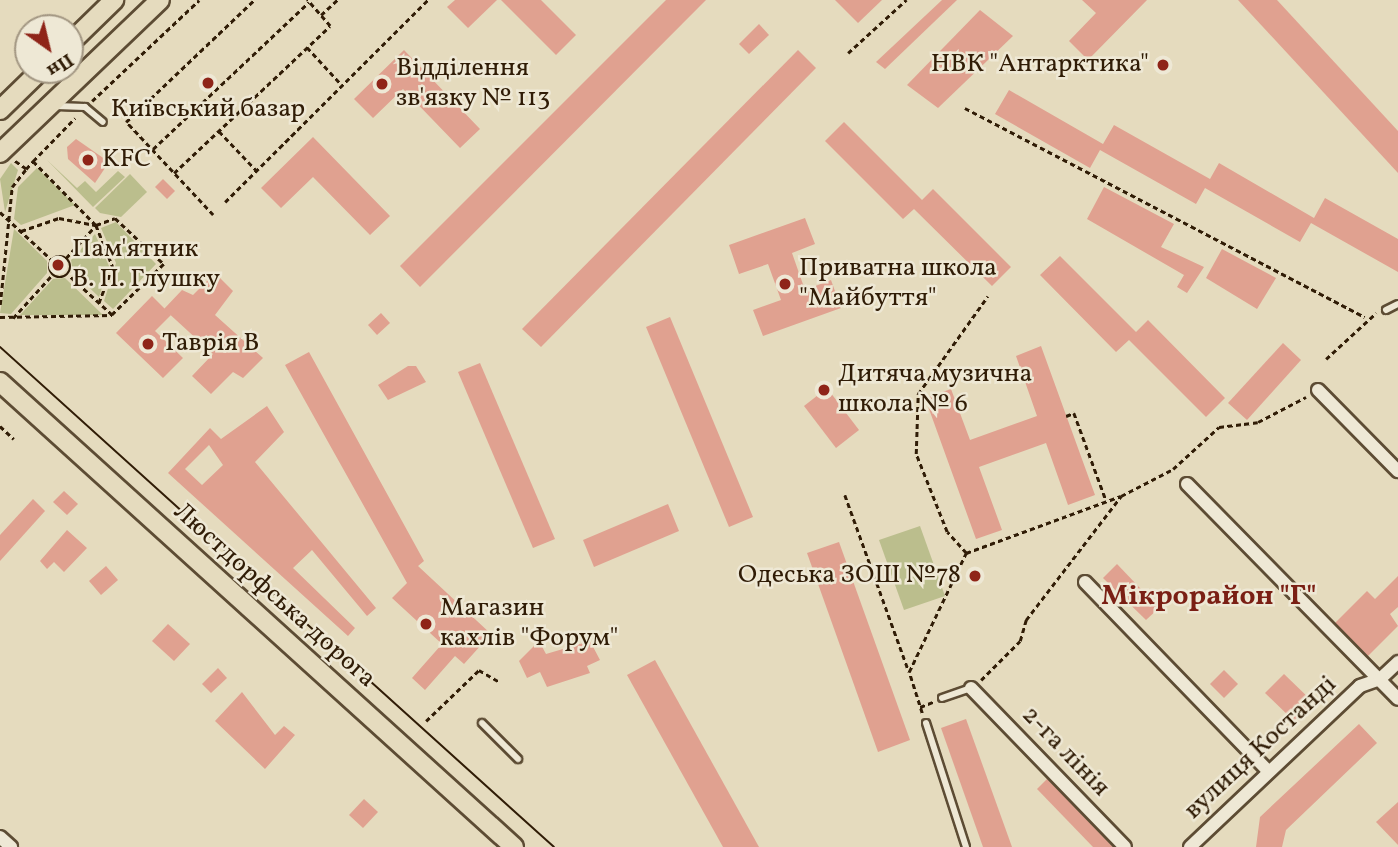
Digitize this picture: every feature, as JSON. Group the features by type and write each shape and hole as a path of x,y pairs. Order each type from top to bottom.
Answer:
{"main road":[{"path":"84,29 114,0"},
{"path":"5,156 47,106 160,0"},
{"path":"0,110 27,84"},
{"name":"Люстдорфська дорога","path":"0,382 514,847"}],"street":[{"path":"1318,390 1398,471"},
{"path":"1187,484 1398,699"},
{"path":"1085,582 1268,771"},
{"name":"вулиця Костанді","path":"1189,847 1360,686 1380,680 1398,662"},
{"name":"2-га лінія","path":"971,688 1125,847"},
{"path":"0,837 11,847"}],"lane":[{"path":"47,106 85,107 103,122"},
{"path":"1386,310 1398,304"},
{"path":"942,698 971,688"},
{"path":"482,723 518,759"},
{"path":"926,723 966,847"}],"path":[{"path":"0,305 12,187 85,107 199,0"},
{"path":"213,215 126,122 254,0"},
{"path":"321,15 337,0"},
{"path":"225,202 428,0"},
{"path":"848,53 906,0"},
{"path":"152,150 307,1 321,15 330,26 174,173"},
{"path":"307,47 342,85"},
{"path":"965,108 1365,317"},
{"path":"219,131 257,171"},
{"path":"5,156 26,169"},
{"path":"33,161 96,225 113,267 99,304"},
{"path":"0,212 51,260 52,275 13,318"},
{"path":"21,231 59,218 96,225"},
{"path":"0,317 112,315 164,264 115,218 96,225 66,258 51,260"},
{"path":"66,258 68,275 112,315"},
{"path":"52,275 68,275"},
{"path":"966,554 947,532 916,454 918,394 988,296"},
{"path":"1326,359 1365,317 1386,310"},
{"path":"909,672 966,554 1121,496 1173,469 1219,426 1258,422 1318,390"},
{"path":"1066,416 1074,412 1107,501"},
{"path":"0,426 14,439"},
{"path":"845,495 926,723"},
{"path":"971,688 1020,641 1026,620 1121,496"},
{"path":"426,721 480,670 500,682"},
{"path":"920,707 942,698"}],"green space":[{"path":"47,160 77,188 85,181 96,192 118,171 125,177 93,207"},
{"path":"11,163 18,170 5,212 0,179"},
{"path":"37,168 75,205 21,225 14,219 18,187"},
{"path":"130,174 147,192 121,217 100,213 95,208"},
{"path":"116,222 156,264 113,309 104,301 116,263 101,228"},
{"path":"14,229 47,261 47,273 11,314 0,313"},
{"path":"95,234 109,266 99,297 73,272 71,260"},
{"path":"65,278 103,315 20,315 53,279"},
{"path":"920,526 945,596 904,610 879,540"}],"building":[{"path":"455,0 497,0 468,28 447,7"},
{"path":"501,0 541,0 576,35 556,55"},
{"path":"666,0 706,0 420,287 400,266"},
{"path":"835,0 882,0 858,23"},
{"path":"942,0 957,0 885,69 876,62"},
{"path":"1082,0 1147,0 1088,60 1069,41 1096,13"},
{"path":"1238,0 1277,0 1398,131 1398,173"},
{"path":"980,10 1013,36 938,108 907,85"},
{"path":"759,24 769,35 749,54 739,44"},
{"path":"404,50 480,129 460,148 403,89 373,118 354,99"},
{"path":"798,50 816,68 541,347 522,329"},
{"path":"1009,90 1103,144 1114,125 1210,179 1219,163 1314,218 1325,198 1398,239 1398,272 1311,223 1300,242 1205,188 1196,204 1100,150 1090,168 995,114"},
{"path":"844,122 922,200 933,189 1011,267 992,286 914,209 903,219 825,141"},
{"path":"313,137 390,216 370,235 313,177 281,208 261,188"},
{"name":"KFC","path":"76,139 109,162 95,183 68,159 67,147"},
{"path":"163,179 175,191 167,199 155,187"},
{"path":"1104,187 1174,224 1161,247 1204,267 1187,293 1177,287 1184,275 1087,219"},
{"path":"805,218 815,244 792,253 805,290 831,280 841,308 763,336 753,310 781,300 768,264 739,274 729,245"},
{"path":"1222,249 1276,278 1257,309 1206,278"},
{"path":"1060,256 1136,332 1148,320 1225,398 1206,417 1129,340 1116,352 1040,275"},
{"path":"215,273 233,291 215,315 263,358 243,378 233,372 211,394 192,376 213,354 164,309 182,290 193,295"},
{"name":"Таврія В","path":"152,296 171,315 155,331 183,358 163,378 116,333"},
{"path":"381,313 390,323 377,335 368,325"},
{"path":"670,317 753,517 729,527 646,327"},
{"path":"1283,343 1301,360 1247,420 1228,403"},
{"path":"1041,346 1095,495 1068,505 1046,443 979,467 1002,530 976,539 925,398 951,389 970,440 1037,416 1016,356"},
{"path":"309,352 424,561 418,566 491,634 464,664 455,656 425,690 412,678 442,644 392,598 407,583 285,365"},
{"path":"480,363 555,539 533,548 458,372"},
{"path":"408,366 416,366 426,382 388,400 378,385"},
{"path":"827,388 859,430 836,448 804,406"},
{"path":"267,406 284,432 255,462 376,608 367,616 312,550 293,568 355,628 348,636 168,473 210,428 221,439","holes":["209,445 223,465 202,485 185,469"]},
{"path":"64,491 78,504 67,515 53,502"},
{"path":"33,499 45,511 0,561 0,535"},
{"path":"668,504 679,531 594,567 583,540"},
{"path":"67,530 87,548 64,572 54,562 47,569 40,561"},
{"path":"839,542 910,740 878,752 807,553"},
{"path":"1117,564 1159,608 1146,620 1103,578"},
{"path":"106,566 118,580 101,595 89,581"},
{"path":"1398,576 1398,607 1390,614 1398,626 1368,656 1335,623 1367,591 1375,599"},
{"path":"168,624 190,644 174,661 152,641"},
{"path":"539,641 546,654 590,641 600,660 587,666 590,673 547,687 540,672 527,678 519,661"},
{"path":"655,660 759,847 723,847 627,675"},
{"path":"218,668 227,678 211,693 202,684"},
{"path":"1224,670 1238,684 1224,698 1210,684"},
{"path":"1284,674 1313,702 1294,721 1265,693"},
{"path":"242,692 275,735 284,726 295,735 265,769 215,721"},
{"path":"966,719 1012,847 983,847 941,728"},
{"path":"1359,724 1377,743 1286,830 1282,847 1256,847 1260,817"},
{"path":"1047,779 1113,847 1093,847 1037,789"},
{"path":"364,799 378,812 363,828 349,815"},
{"path":"1398,802 1398,845 1376,822"}],"tram line":[{"path":"0,347 554,847"}],"place":[{"name":"НВК \"Антарктика\"","path":"1163,65"},
{"name":"Київський базар","path":"208,83"},
{"name":"Відділення зв'язку № 113","path":"382,84"},
{"name":"KFC","path":"88,160"},
{"name":"Пам'ятник В. П. Глушку","path":"58,265"},
{"name":"Приватна школа \"Майбуття\"","path":"785,284"},
{"name":"Таврія В","path":"148,344"},
{"name":"Дитяча музична школа № 6","path":"824,390"},
{"name":"Одеська ЗОШ №78","path":"975,576"},
{"name":"Магазин кахлів \"Форум\"","path":"426,624"}],"district":[{"name":"Мікрорайон \"Г\"","path":"1209,597"}]}
